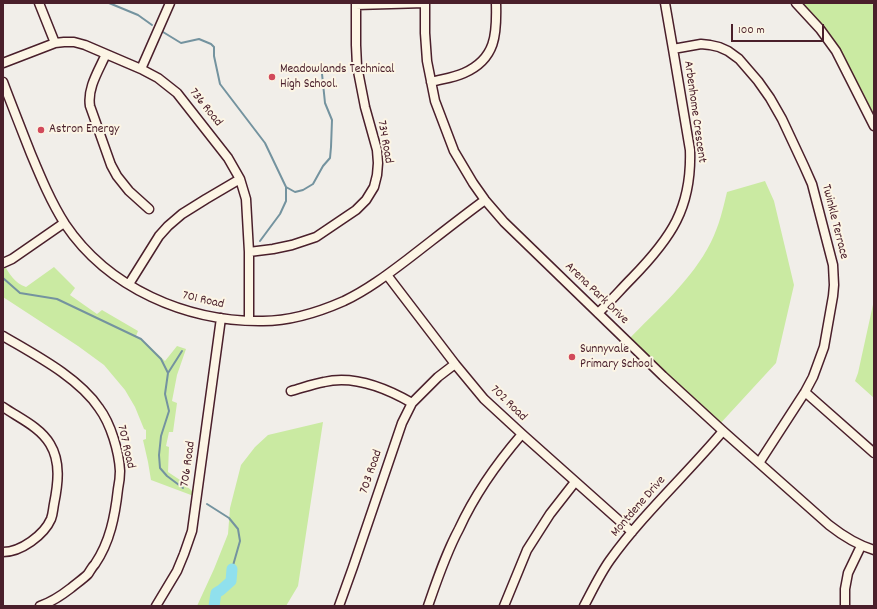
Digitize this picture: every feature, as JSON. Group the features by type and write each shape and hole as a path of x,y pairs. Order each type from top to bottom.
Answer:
{"street":[{"path":"39,3 55,43"},
{"path":"141,69 170,3"},
{"path":"356,4 425,3"},
{"name":"Arena Park Drive","path":"425,3 427,61 440,115 454,151 485,200 504,222 663,376 723,431 829,525 842,535 861,546 874,550"},
{"path":"431,82 463,73 477,65 488,54 494,40 496,3"},
{"name":"Arbenhome Crescent","path":"598,313 661,247 677,220 686,194 689,178 690,150 665,3"},
{"path":"796,3 820,29 836,51 874,126"},
{"name":"734 Road","path":"249,252 292,245 316,237 356,210 366,200 374,187 378,163 377,150 363,100 357,66 356,4"},
{"name":"736 Road","path":"3,63 55,43 74,42 85,45 141,69 158,78 177,93 228,158 240,179 246,199 249,252 249,320"},
{"name":"Twinkle Terrace","path":"673,49 701,44 719,47 728,51 739,59 758,81 770,98 785,125 812,184 833,265 833,296 824,347 813,377 805,392 759,463"},
{"path":"106,54 91,90 89,101 90,106 111,165 117,176 125,186 149,209"},
{"name":"701 Road","path":"3,82 5,94 52,202 78,241 106,268 150,297 175,307 204,315 249,320 274,320 315,312 343,301 368,289 485,200"},
{"path":"129,284 159,236 168,226 182,214 240,179"},
{"path":"3,263 12,259 64,222"},
{"name":"702 Road","path":"387,275 455,364 484,399 632,532"},
{"name":"706 Road","path":"156,606 177,570 192,531 221,318"},
{"name":"707 Road","path":"3,336 77,383 89,395 105,417 111,431 119,461 120,472 114,519 109,538 100,557 88,573 71,588 61,596 45,605 40,606"},
{"name":"703 Road","path":"339,606 402,423 412,403 438,377 455,364"},
{"path":"291,391 325,381 343,380 361,382 379,387 412,403"},
{"path":"805,392 874,453"},
{"path":"3,406 38,430 45,437 56,456 58,468 57,491 51,519 45,528 28,544 3,552"},
{"name":"Montdene Drive","path":"584,606 609,561 632,532 723,431"},
{"path":"428,606 458,530 471,505 490,474 522,434"},
{"path":"504,606 527,550 542,525 576,482"},
{"path":"845,606 845,589 848,572 861,546"}],"green space":[{"path":"796,3 872,3 874,7 874,127 841,60"},
{"path":"765,181 774,201 794,285 776,363 718,426 627,341 684,282 703,256 716,230 727,192"},
{"path":"3,263 15,280 26,287 54,267 75,288 70,295 97,314 102,310 138,331 136,336 146,343 165,361 177,346 186,349 177,375 172,401 177,403 173,432 169,432 166,446 169,447 168,472 183,482 197,495 197,498 151,480 143,440 146,439 146,430 144,429 135,407 125,390 104,365 78,346 3,297"},
{"path":"874,300 874,398 855,381"},
{"path":"323,422 298,586 286,606 197,606 228,534 230,508 241,465 255,447 268,435"}],"waterway":[{"path":"109,3 138,15 152,25"},
{"path":"163,32 181,43 199,39 211,44 214,47 214,56 220,84 265,143 286,187 286,201 280,214 260,241"},
{"path":"286,187 295,192 303,190 313,184 323,166 330,158 332,120 325,103 321,64"},
{"path":"3,278 20,293 57,299 141,339 161,359 168,373"},
{"path":"182,351 168,373 165,394 169,411 161,436 159,455 160,468 167,476 183,488"},
{"path":"207,504 229,518 238,529 240,541 232,569"},
{"path":"214,606 216,593 231,581 232,569"}],"place":[{"name":"Meadowlands Technical High School.","path":"272,77"},
{"name":"Astron Energy","path":"41,130"},
{"name":"Sunnyvale Primary School","path":"572,357"}]}
